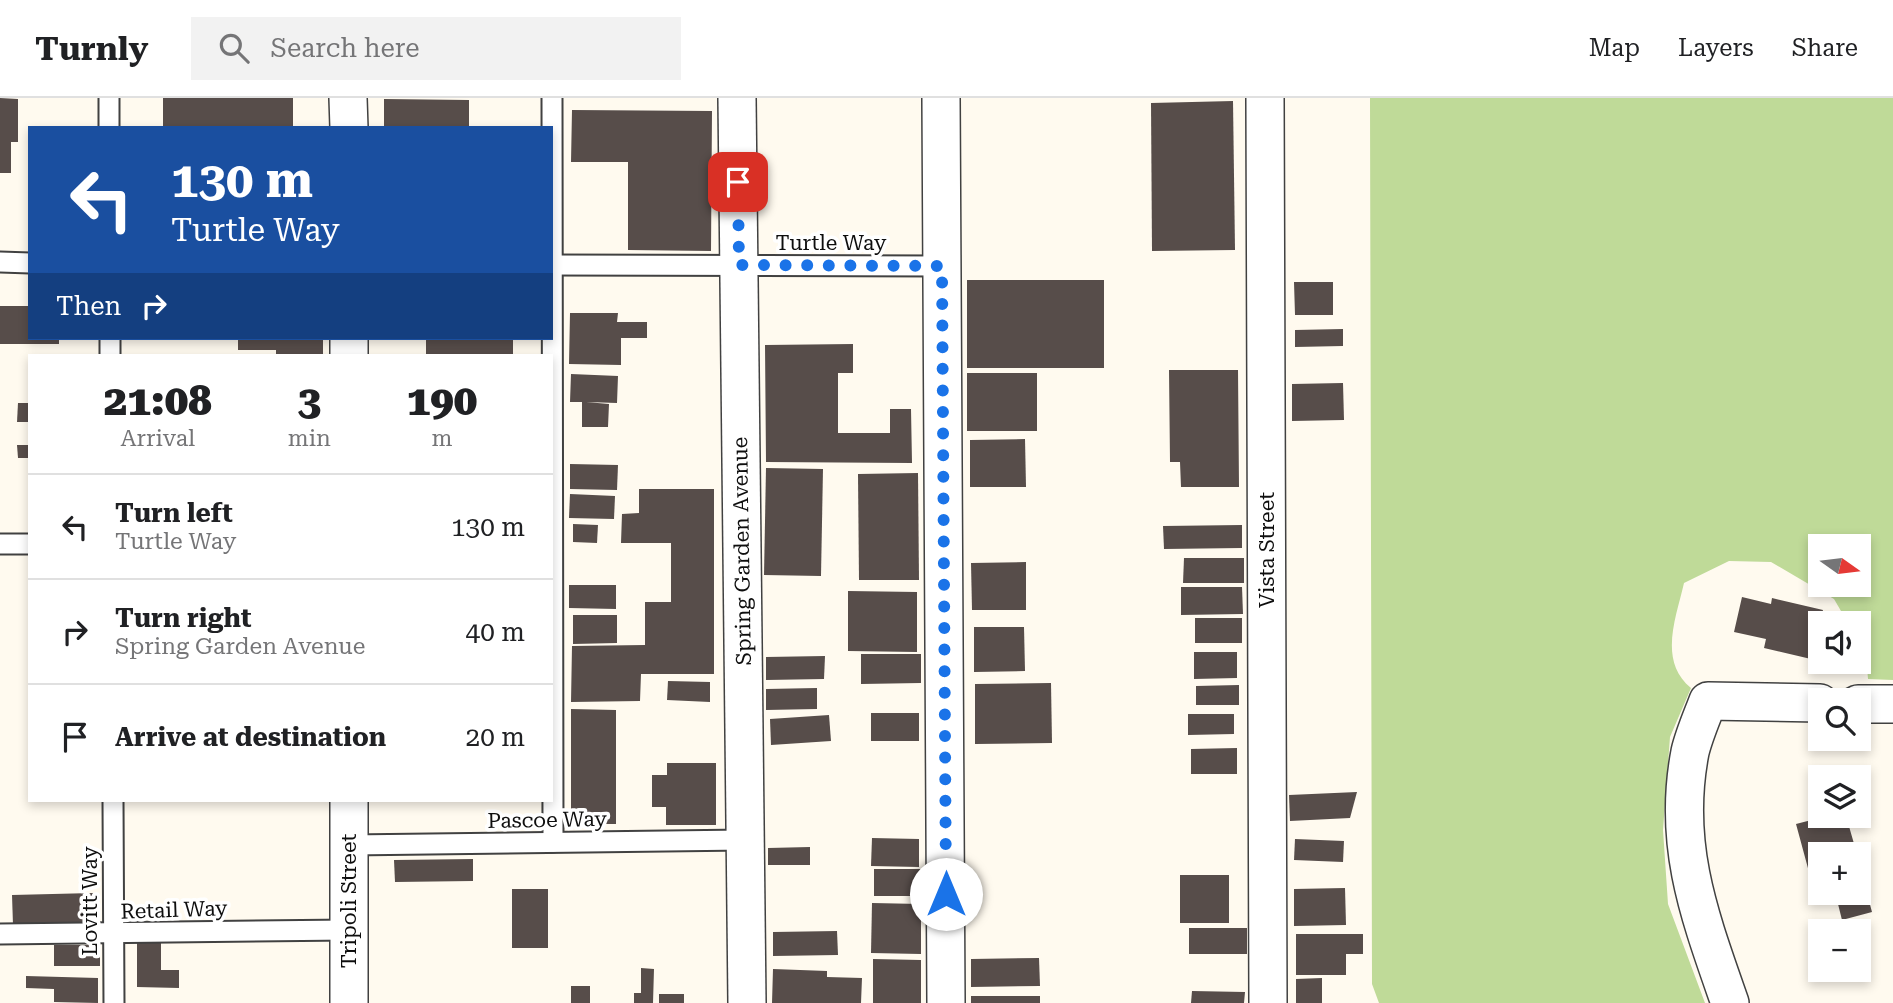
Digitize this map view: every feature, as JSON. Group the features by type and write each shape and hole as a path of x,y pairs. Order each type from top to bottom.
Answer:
{"street":[{"path":"348,98 349,126"},
{"name":"Spring Garden Avenue","path":"737,98 747,1003"},
{"path":"940,98 946,1003"},
{"name":"Vista Street","path":"1265,98 1268,1003"},
{"path":"1730,1003 1695,902 1683,819 1691,750 1708,701 1808,703"},
{"path":"1871,704 1893,704"},
{"name":"Tripoli Street","path":"349,802 349,1003"}],"lane":[{"path":"109,98 109,126"},
{"path":"552,98 552,126"},
{"path":"0,262 28,263"},
{"name":"Turtle Way","path":"553,265 942,266"},
{"path":"0,544 28,544"},
{"name":"Lovitt Way","path":"113,802 114,1003"},
{"path":"553,802 553,842"},
{"name":"Pascoe Way","path":"349,845 745,840"},
{"name":"Retail Way","path":"0,934 349,930"}],"green space":[{"path":"1370,98 1893,98 1893,680 1868,679 1868,674 1871,674 1871,611 1841,611 1831,597 1871,597 1871,534 1808,534 1808,584 1771,562 1729,561 1684,583 1674,624 1672,652 1681,677 1691,688 1670,737 1663,830 1668,904 1705,1003 1379,1003 1372,984"}],"building":[{"path":"0,98 18,99 18,142 11,142 11,173 0,173"},
{"path":"163,98 293,98 293,126 163,126"},
{"path":"384,99 469,100 469,126 384,126"},
{"path":"1233,101 1235,250 1152,251 1151,103"},
{"path":"572,110 712,111 711,251 628,250 628,162 571,162"},
{"path":"967,280 1104,280 1104,368 967,368"},
{"path":"1294,282 1333,282 1333,315 1295,315"},
{"path":"0,306 28,306 28,340 59,340 59,344 0,344"},
{"path":"570,313 618,313 617,322 647,322 647,338 621,338 621,365 569,364"},
{"path":"1343,329 1343,346 1295,347 1295,330"},
{"path":"238,340 323,340 323,354 276,354 276,350 238,350"},
{"path":"426,340 513,340 513,354 426,354"},
{"path":"853,344 853,373 838,373 838,433 890,433 890,409 911,409 912,463 766,462 765,345"},
{"path":"1169,370 1238,370 1239,487 1181,487 1180,462 1170,462"},
{"path":"967,373 1037,373 1037,431 967,431"},
{"path":"571,374 618,376 617,403 586,402 609,404 608,427 582,427 582,402 570,402"},
{"path":"1343,383 1344,420 1292,421 1292,384"},
{"path":"18,403 28,403 28,422 17,422"},
{"path":"1025,439 1026,487 970,487 970,440"},
{"path":"17,445 28,445 28,458 18,458"},
{"path":"570,464 618,465 617,490 570,489"},
{"path":"766,468 823,469 821,576 764,575"},
{"path":"918,473 919,580 859,580 858,474"},
{"path":"639,489 714,489 714,674 641,674 640,701 571,702 572,646 645,645 645,602 671,602 671,543 621,543 622,514 639,513"},
{"path":"570,494 615,496 614,519 569,518"},
{"path":"573,524 598,525 597,543 573,542"},
{"path":"1242,525 1242,548 1164,549 1163,526"},
{"path":"1184,558 1244,558 1244,583 1183,583"},
{"path":"1026,562 1026,610 972,610 971,563"},
{"path":"569,585 616,585 616,609 569,608"},
{"path":"1181,587 1242,587 1243,614 1181,615"},
{"path":"848,591 917,592 917,652 848,651"},
{"path":"1742,597 1771,604 1772,598 1823,610 1808,611 1808,658 1764,648 1766,639 1734,632"},
{"path":"573,615 617,615 617,643 573,644"},
{"path":"1195,618 1242,618 1242,643 1195,643"},
{"path":"974,627 1024,627 1025,671 974,672"},
{"path":"1194,652 1237,652 1237,678 1194,679"},
{"path":"861,654 921,654 921,683 861,684"},
{"path":"825,656 824,679 766,680 766,657"},
{"path":"668,681 710,682 710,702 667,700"},
{"path":"1051,683 1052,743 975,744 975,684"},
{"path":"1239,685 1239,705 1196,705 1196,686"},
{"path":"817,688 817,709 766,710 766,689"},
{"path":"571,709 616,710 616,824 571,824"},
{"path":"871,713 919,713 919,741 871,741"},
{"path":"1188,714 1234,714 1234,734 1188,735"},
{"path":"829,715 831,741 771,745 770,719"},
{"path":"1237,748 1237,774 1191,774 1191,749"},
{"path":"667,763 716,763 716,825 666,825 666,807 652,807 652,775 667,775"},
{"path":"1357,792 1350,818 1290,821 1289,795"},
{"path":"1808,821 1808,828 1849,828 1854,842 1808,842 1808,868 1796,824"},
{"path":"872,838 919,839 919,867 871,866"},
{"path":"1295,839 1344,841 1343,862 1294,860"},
{"path":"810,847 810,865 768,865 768,848"},
{"path":"473,859 473,881 395,882 394,860"},
{"path":"874,869 923,869 923,896 874,896"},
{"path":"1180,875 1229,875 1229,923 1180,923"},
{"path":"1345,888 1346,925 1294,926 1294,889"},
{"path":"512,889 548,889 548,948 512,948"},
{"path":"93,893 94,923 13,925 12,895"},
{"path":"872,903 921,904 921,954 871,953"},
{"path":"1838,905 1870,905 1872,912 1842,919"},
{"path":"1189,928 1247,928 1247,954 1189,954"},
{"path":"837,931 838,955 773,956 773,932"},
{"path":"1296,934 1363,934 1363,954 1346,954 1346,975 1296,975"},
{"path":"137,943 161,943 161,970 179,970 179,988 137,987"},
{"path":"54,945 100,945 100,966 54,966"},
{"path":"1039,958 1040,986 971,987 971,959"},
{"path":"873,959 921,960 921,1003 873,1003"},
{"path":"641,968 654,969 653,1003 634,1003 634,993 641,993"},
{"path":"773,969 827,971 827,977 862,978 861,1003 772,1003"},
{"path":"26,976 98,978 98,1003 54,1002 54,989 26,988"},
{"path":"1322,978 1322,1003 1296,1003 1296,979"},
{"path":"571,986 590,986 590,1003 571,1003"},
{"path":"1192,991 1245,992 1244,1003 1191,1003"},
{"path":"659,994 684,994 684,1003 659,1003"},
{"path":"971,996 1040,996 1040,1003 971,1003"}],"route":[{"path":"738,182 739,265 942,266 946,894"}]}
